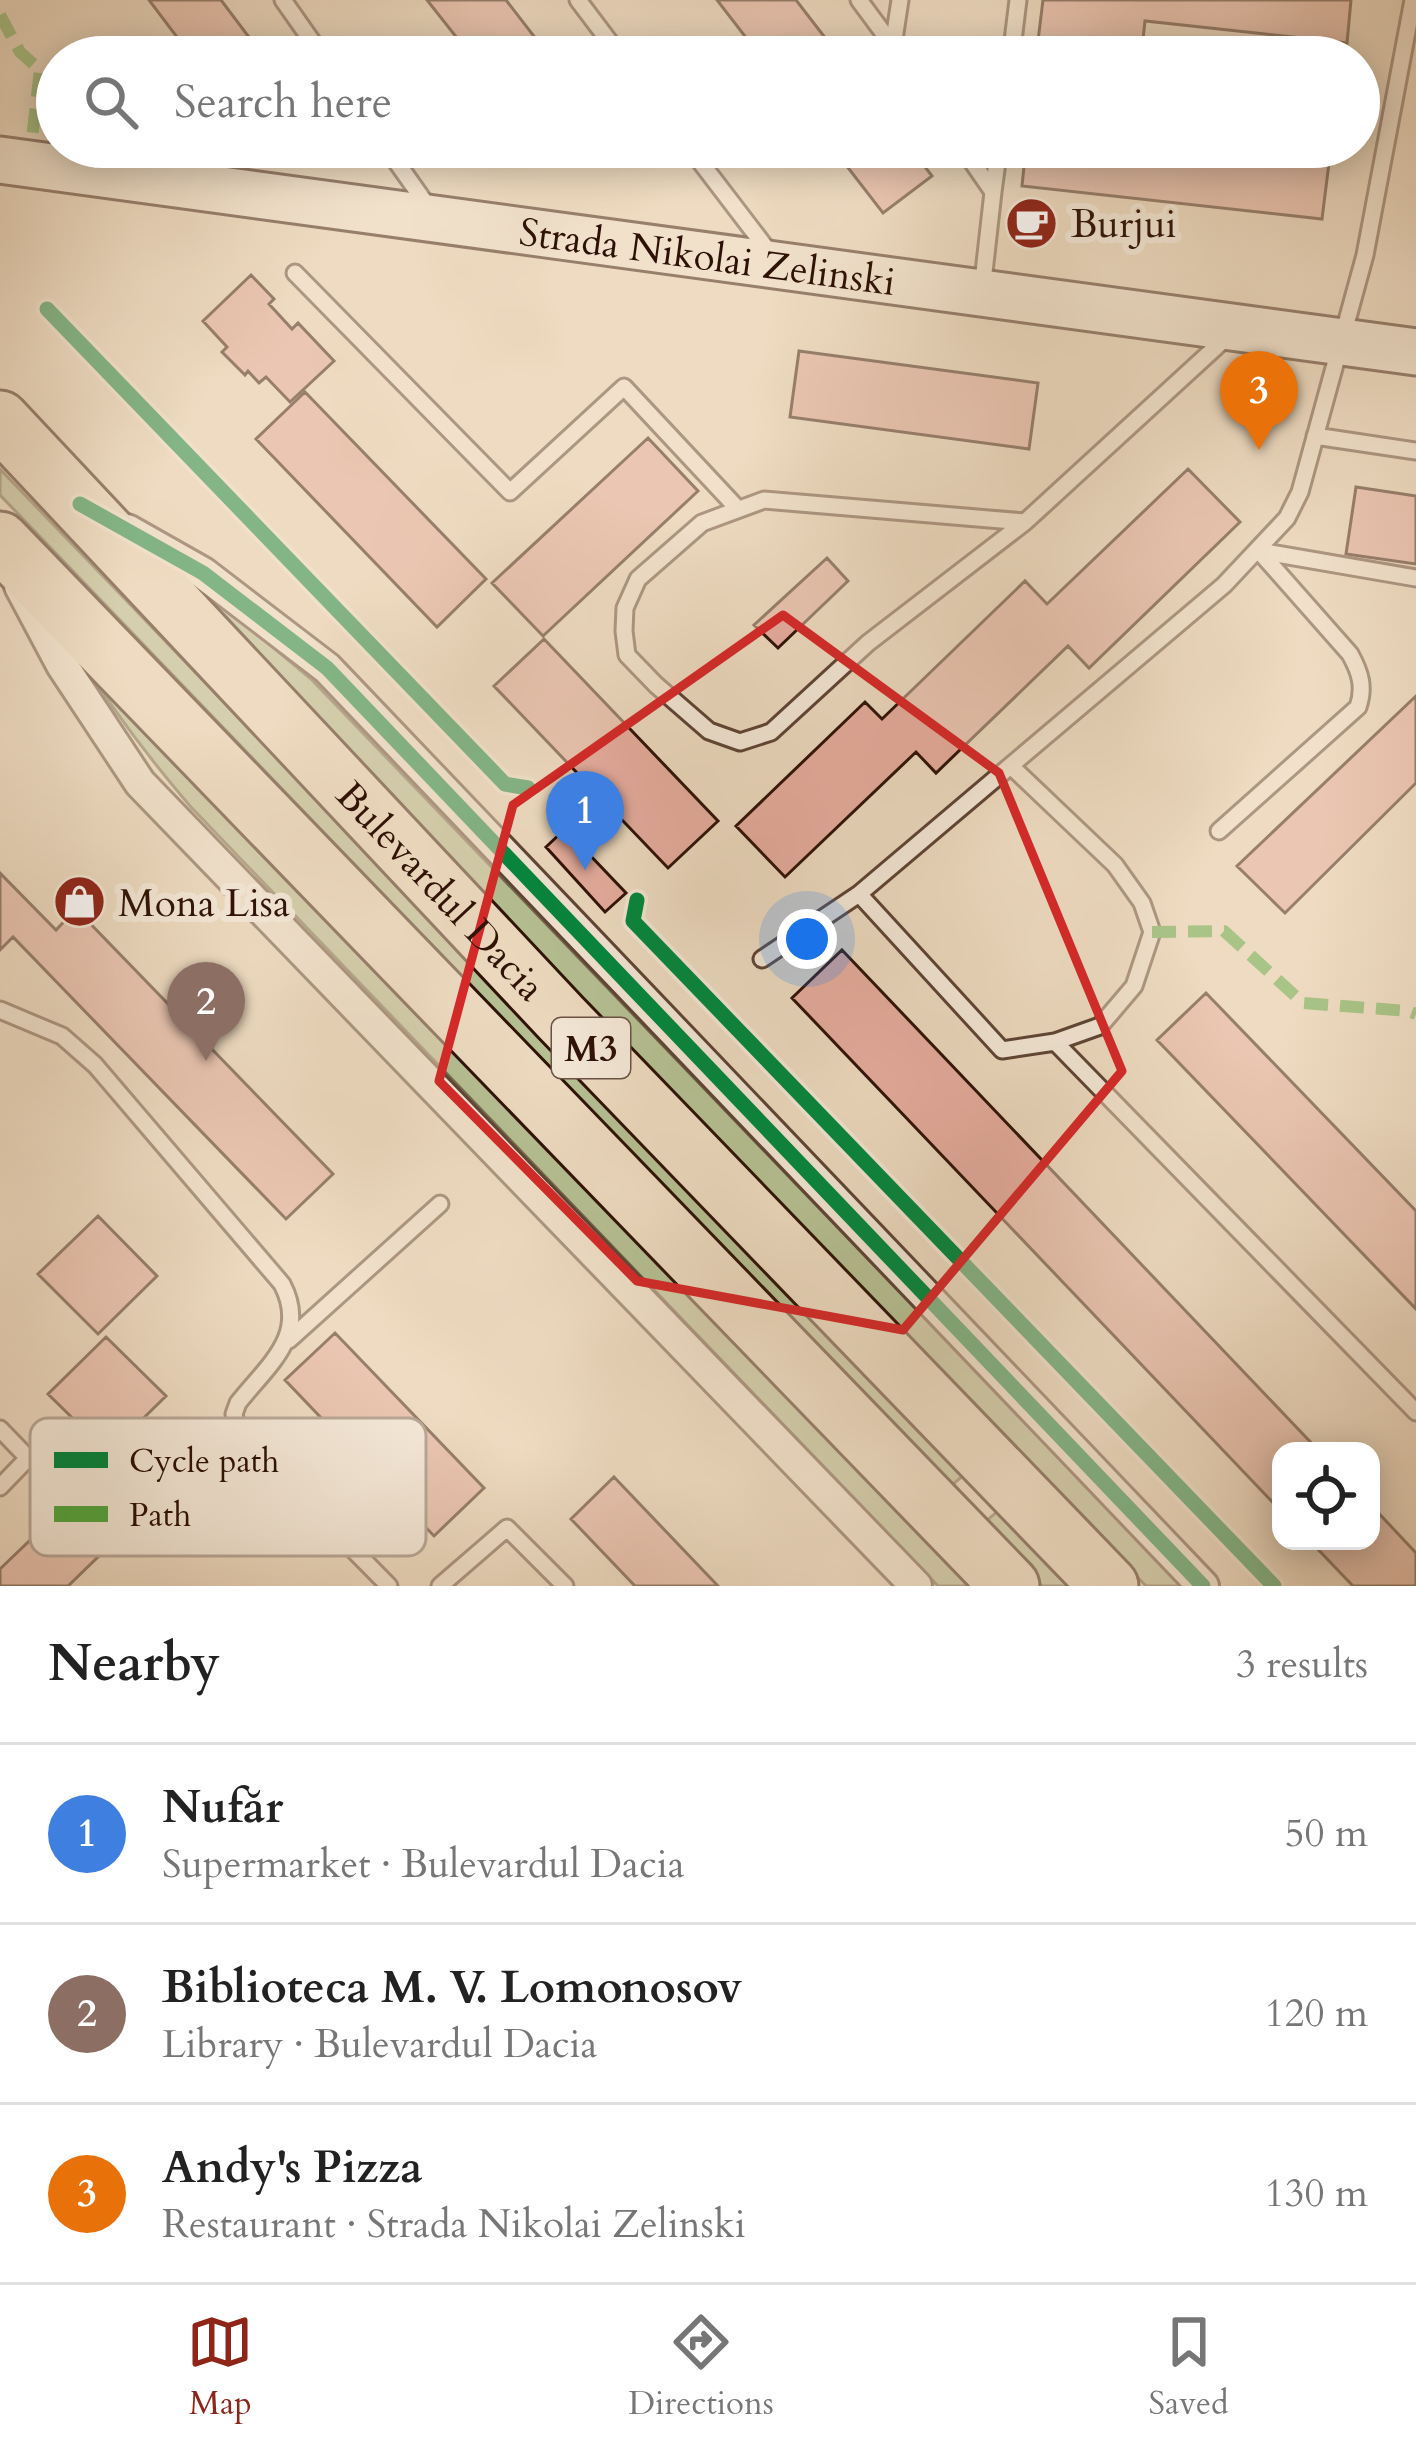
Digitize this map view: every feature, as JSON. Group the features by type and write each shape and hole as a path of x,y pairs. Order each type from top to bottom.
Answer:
{"highway":[{"name":"Bulevardul Dacia","path":"0,420 562,1018 1109,1586"},
{"name":"Bulevardul Dacia","path":"0,545 1010,1586"},
{"path":"953,1526 1006,1479"}],"street":[{"name":"Strada Nikolai Zelinski","path":"0,160 36,165"},
{"name":"Strada Nikolai Zelinski","path":"59,168 1416,352"},
{"name":"Bulevardul Dacia","path":"80,503 203,573 327,668 1203,1586"},
{"path":"0,545 62,665 140,783 916,1586"}],"lane":[{"path":"283,0 308,36"},
{"path":"578,0 605,36"},
{"path":"859,0 886,36"},
{"path":"898,36 900,0"},
{"path":"1014,36 1018,0"},
{"path":"762,959 859,894 1012,767 1224,586 1287,518 1300,492 1365,255 1413,0"},
{"path":"401,168 438,219"},
{"path":"705,168 778,264"},
{"path":"976,168 993,192"},
{"path":"981,291 996,168"},
{"path":"296,273 510,492 624,387 738,508"},
{"path":"1025,522 764,500 738,508 702,523 638,579 625,608 627,655 709,731 740,742 771,732 868,643 1025,522 1239,326"},
{"path":"1315,436 1416,452"},
{"path":"1259,550 1416,578"},
{"path":"1219,831 1358,707 1363,692 1350,654 1259,550"},
{"path":"859,894 1002,1050 1055,1042 1100,1026 1134,986 1151,932 1142,903 1115,865 1012,767"},
{"path":"0,1010 62,1036 94,1065 282,1284 292,1321 286,1342"},
{"path":"1055,1042 1416,1412"},
{"path":"235,1418 238,1403 286,1342 440,1204"},
{"path":"0,1429 28,1458 0,1487"},
{"path":"440,1586 507,1528 566,1586"},
{"path":"359,1556 389,1586"}],"highlighted area":[{"path":"783,615 999,773 1122,1071 903,1330 637,1281 439,1081 513,805"}],"green space":[{"path":"0,469 965,1474 951,1486 0,495"},
{"path":"197,584 311,679 1182,1586 1146,1586 192,592"},
{"path":"78,654 972,1586 938,1586 190,806 131,732"},
{"path":"1000,1509 1073,1586 1042,1586 983,1524"}],"building":[{"path":"149,0 221,0 248,36 176,36"},
{"path":"427,0 506,0 534,36 455,36"},
{"path":"717,0 796,0 824,36 745,36"},
{"path":"1043,0 1351,0 1348,36 1283,36 1145,21 1143,36 1039,36"},
{"path":"848,168 926,168 932,176 883,213"},
{"path":"1024,168 1328,168 1322,219 1022,186"},
{"path":"251,275 274,299 269,304 292,329 298,323 334,361 290,402 266,377 259,383 248,371 245,375 222,352 227,347 203,321"},
{"path":"799,351 1038,383 1029,449 790,417"},
{"path":"305,392 486,579 437,627 256,439"},
{"path":"648,438 698,491 543,636 492,583"},
{"path":"1188,469 1240,522 1089,668 1068,646 936,773 916,752 785,877 736,826 865,702 882,719 1025,581 1047,604"},
{"path":"1356,487 1416,496 1416,564 1346,554"},
{"path":"827,558 848,581 778,648 754,625"},
{"path":"544,639 718,821 668,868 494,686"},
{"path":"1416,696 1416,783 1285,913 1237,866"},
{"path":"565,829 626,893 605,912 546,847"},
{"path":"0,873 56,930 76,909 333,1174 286,1219 13,937 0,950"},
{"path":"842,950 1310,1442 1272,1442 1272,1502 792,998"},
{"path":"1206,993 1416,1211 1416,1309 1157,1040"},
{"path":"98,1216 157,1276 98,1334 38,1274"},
{"path":"335,1333 417,1418 321,1418 285,1380"},
{"path":"106,1337 166,1396 144,1418 72,1418 48,1394"},
{"path":"426,1428 484,1488 434,1536 426,1528"},
{"path":"614,1477 718,1586 635,1586 571,1519"},
{"path":"1380,1515 1416,1553 1416,1586 1353,1586 1319,1550 1380,1550"},
{"path":"30,1540 30,1556 99,1556 68,1586 0,1586 0,1569"}],"marked path":[{"path":"0,15 20,52 36,66"},
{"path":"32,138 36,104"},
{"path":"1152,932 1224,931 1303,1003 1416,1014"}],"cycle path":[{"path":"47,309 505,784 528,788"},
{"path":"80,504 203,573 327,668 1203,1586"},
{"path":"637,900 633,921 1274,1586"}],"place":[{"name":"Burjui","path":"1032,223"},
{"name":"Andy's Pizza","path":"1259,450"},
{"name":"Nufăr","path":"585,870"},
{"name":"Mona Lisa","path":"79,902"},
{"name":"Biblioteca M. V. Lomonosov","path":"206,1061"}]}
